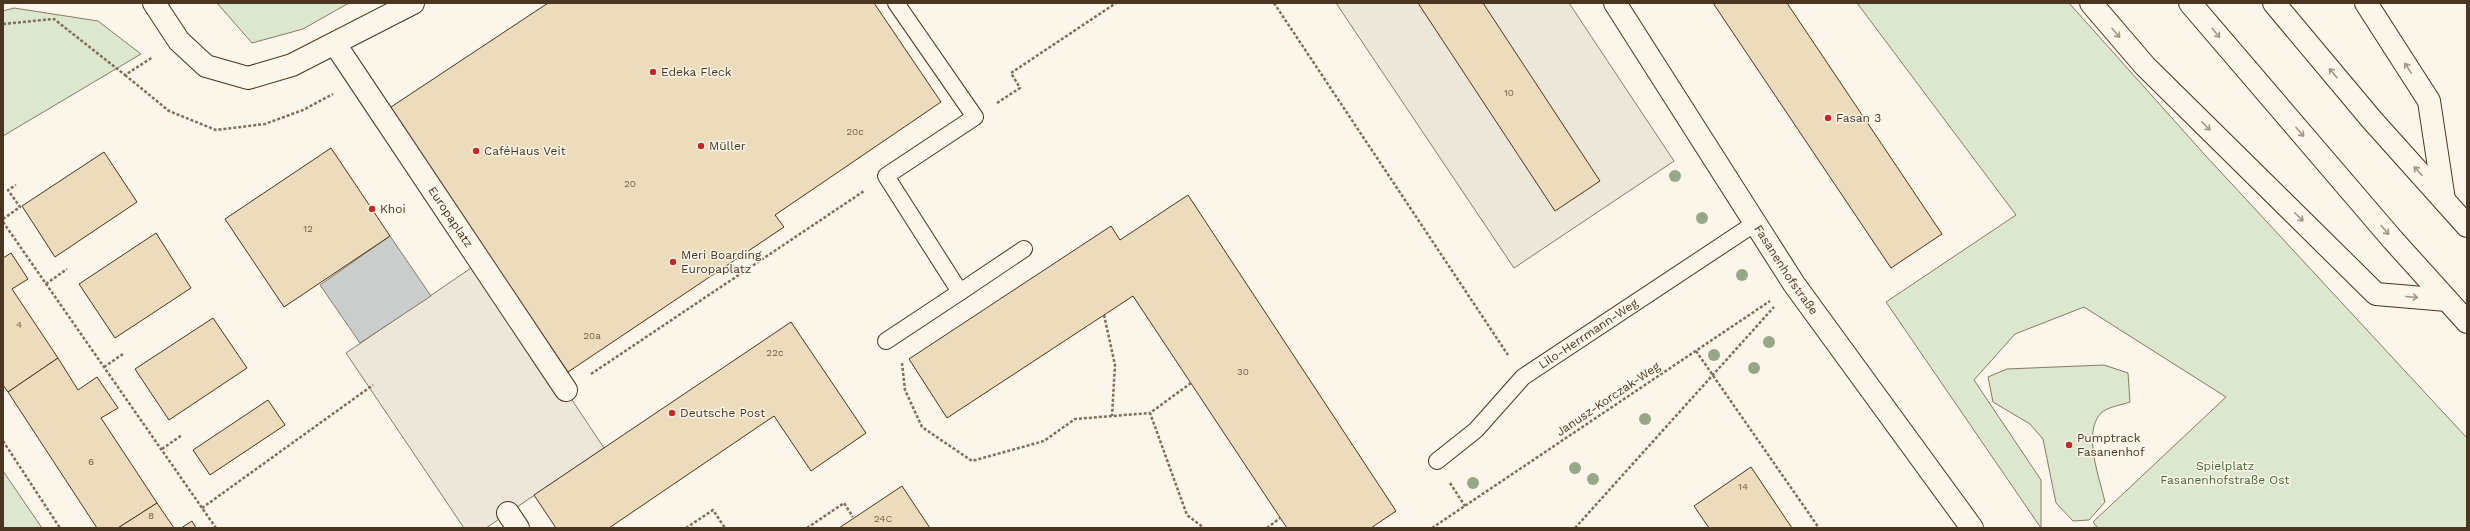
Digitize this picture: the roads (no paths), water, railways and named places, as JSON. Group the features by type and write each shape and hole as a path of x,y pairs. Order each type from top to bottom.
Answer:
{"main road":[{"path":"154,3 178,40 206,66 248,78 292,65 413,3"},
{"name":"Fasanenhofstraße","path":"1615,3 1754,224 1794,284 1972,528"},
{"path":"2090,3 2145,66 2376,294 2448,300"},
{"path":"2190,3 2467,322"},
{"path":"2274,3 2372,120 2467,226"},
{"path":"2366,3 2429,100 2444,200"},
{"name":"Europaplatz","path":"335,44 566,390"}],"lane":[{"path":"896,3 976,117 886,176 960,292"},
{"name":"Lilo-Herrmann-Weg","path":"1437,461 1476,430 1523,377 1754,224"},
{"path":"886,341 1024,249"}],"place":[{"name":"Edeka Fleck","path":"653,72"},
{"name":"Fasan 3","path":"1828,118"},
{"name":"Müller","path":"701,146"},
{"name":"CaféHaus Veit","path":"476,151"},
{"name":"Khoi","path":"372,209"},
{"name":"Meri Boarding Europaplatz","path":"673,262"},
{"name":"Deutsche Post","path":"672,413"},
{"name":"Pumptrack Fasanenhof","path":"2069,445"}],"park label":[{"name":"Spielplatz Fasanenhofstraße Ost","path":"2225,473"}]}
